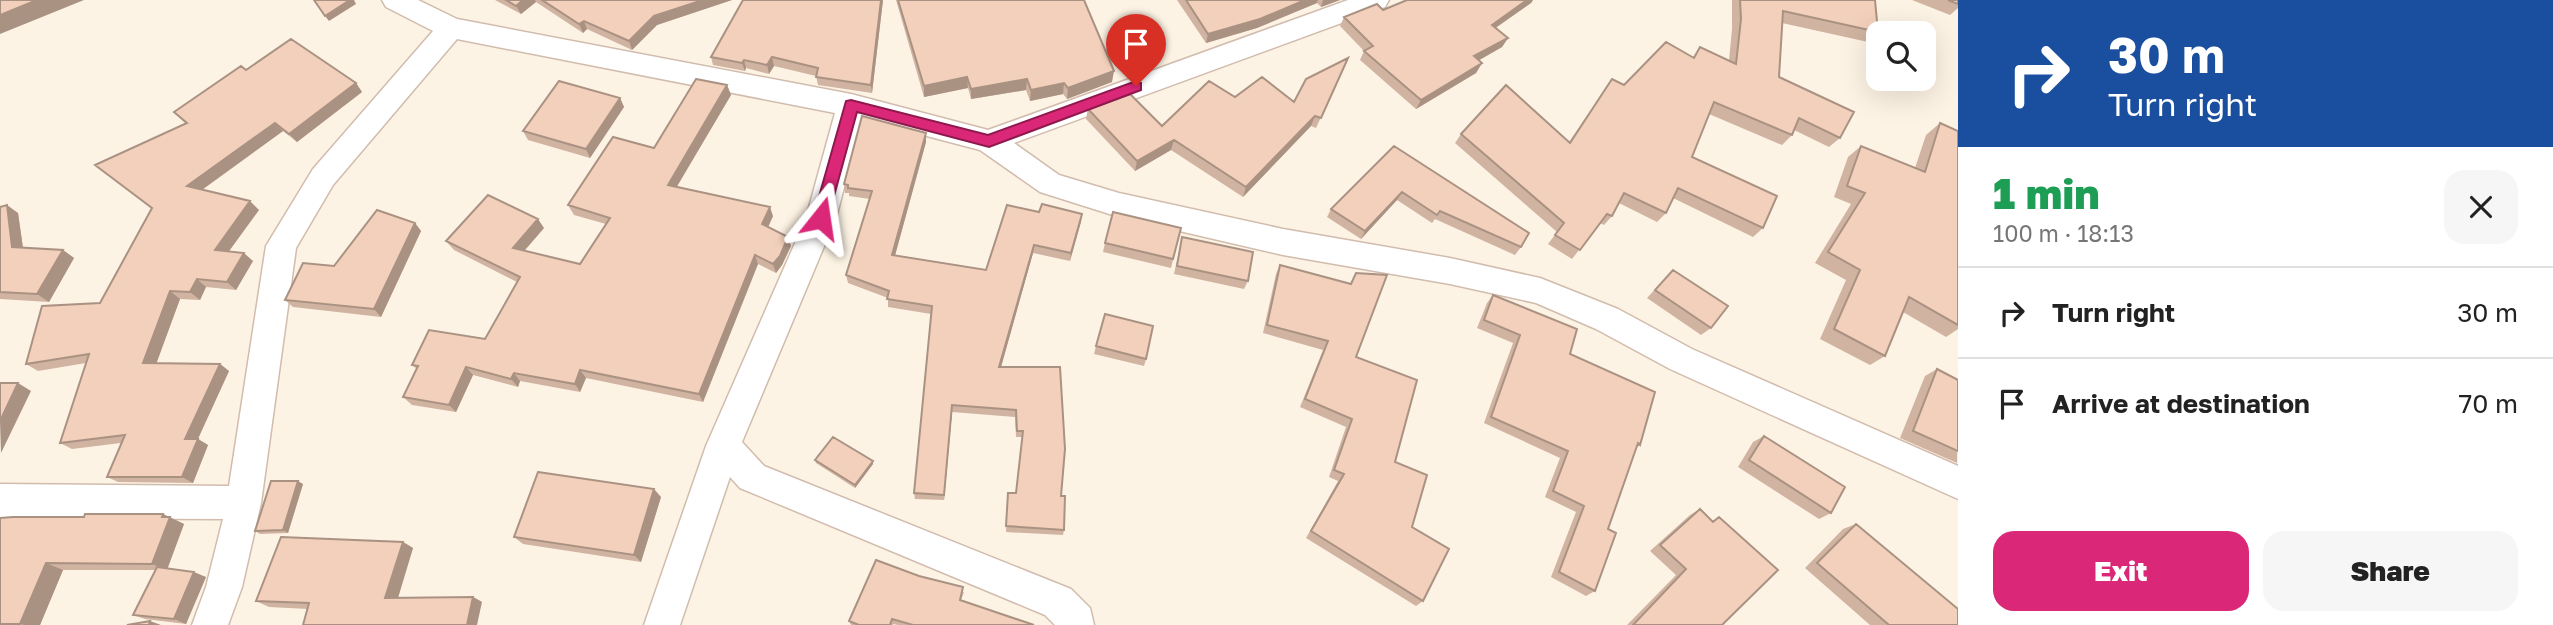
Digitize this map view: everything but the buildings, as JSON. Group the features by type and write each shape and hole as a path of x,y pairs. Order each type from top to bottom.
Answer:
{"street":[{"path":"395,0 451,28 851,105 989,141 1050,184 1119,205 1283,242 1450,271 1540,291 1607,319 1693,365 1958,483"},
{"path":"989,141 1375,0"},
{"path":"211,625 224,587 244,503 281,246 323,177 451,28"},
{"path":"662,625 723,446 821,218 851,105"},
{"path":"723,446 752,477 1058,602 1077,621 1076,625"},
{"path":"0,501 244,503"}],"route":[{"path":"821,218 851,105 989,141 1136,86"}]}
